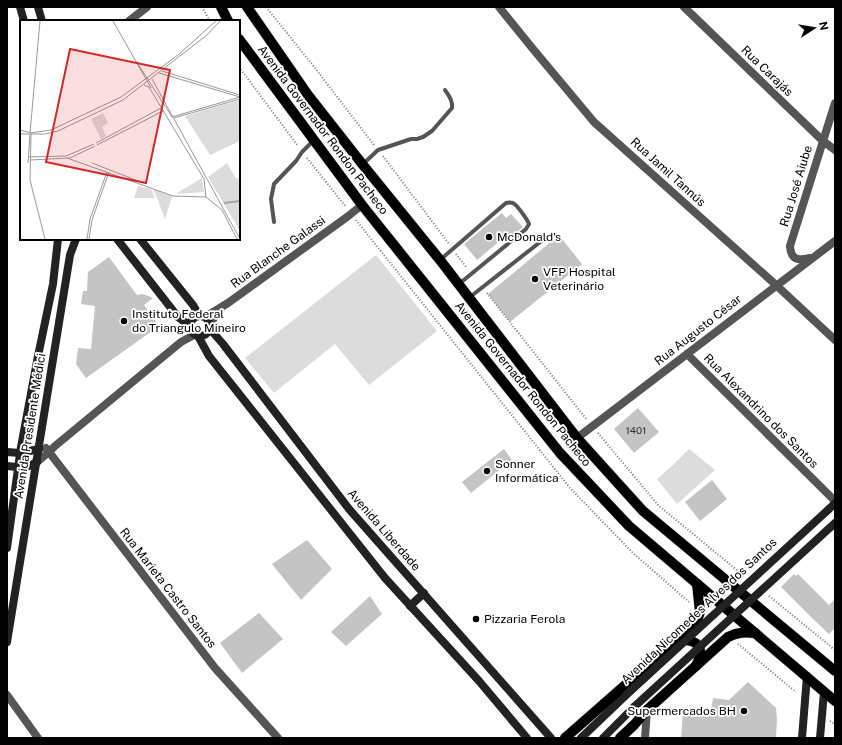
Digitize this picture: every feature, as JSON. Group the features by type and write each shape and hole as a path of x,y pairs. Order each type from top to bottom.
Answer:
{"main road":[{"path":"20,7 24,20"},
{"path":"38,7 42,20"},
{"path":"220,7 227,20"},
{"name":"Avenida Governador Rondon Pacheco","path":"248,7 308,95 440,260 577,438 643,511 835,671"},
{"name":"Avenida Governador Rondon Pacheco","path":"240,40 362,205 560,453 629,526 835,701"},
{"name":"Avenida Presidente Médici","path":"7,548 20,453 52,284 58,240"},
{"name":"Avenida Presidente Médici","path":"7,642 37,462 45,450 70,255 76,240"},
{"path":"118,240 178,317 193,332 209,356 385,578 479,681 527,738"},
{"name":"Avenida Liberdade","path":"141,240 206,321 349,509 551,738"},
{"path":"196,316 206,321 205,335 193,332 190,324 191,320 196,316"},
{"path":"7,452 20,453 45,450"},
{"path":"7,466 25,468 37,462"},
{"name":"Avenida Nicomedes Alves dos Santos","path":"581,738 833,504"},
{"path":"603,738 634,707 835,523"},
{"name":"Avenida Nicomedes Alves dos Santos","path":"565,738 675,641 698,618 700,612 697,584"},
{"path":"410,606 424,594"},
{"path":"620,738 647,710 728,637 739,632 755,633"},
{"path":"675,641 690,640 699,646 700,658 696,666"},
{"path":"802,738 807,676"},
{"path":"820,738 824,692"}],"street":[{"path":"130,20 147,7"},
{"name":"Rua Jamil Tannús","path":"499,7 594,122 776,285 835,340"},
{"name":"Rua Carajás","path":"684,7 823,141 835,150"},
{"name":"Rua José Aiube","path":"813,257 802,260 797,259 792,254 790,246 835,103"},
{"name":"Rua Blanche Galassi","path":"206,321 228,303 362,205"},
{"name":"Rua Augusto César","path":"577,438 835,241"},
{"path":"45,450 55,446 193,332"},
{"name":"Rua Alexandrino dos Santos","path":"686,354 833,504"},
{"name":"Rua Marieta Castro Santos","path":"45,450 215,668 278,738"},
{"path":"7,695 38,738"},
{"path":"645,738 647,710"}],"lane":[{"path":"363,165 378,150 411,139 417,139 432,131 452,108 450,97 445,90"},
{"path":"274,222 271,199 274,184 314,139"},
{"path":"440,260 506,203 511,202 514,204 527,219 529,224 526,229 458,284"},
{"path":"469,298 544,239"}],"path":[{"path":"202,7 209,20"},
{"path":"266,7 378,150 471,274"},
{"path":"483,287 592,426 658,505 748,578"},
{"path":"766,593 835,650"}],"shaded area":[{"path":"376,255 437,331 369,385 335,344 274,393 245,358"},
{"path":"689,449 715,470 677,504 657,479"}],"building":[{"name":"McDonald's","path":"502,213 506,218 511,214 523,227 509,238 507,235 477,260 464,244"},
{"name":"VFP Hospital Veterinário","path":"559,235 582,264 510,322 488,294"},
{"name":"Instituto Federal do Triangulo Mineiro","path":"109,257 137,295 142,294 153,298 144,305 159,326 86,378 76,364 78,348 91,349 95,306 81,304 83,291 87,291 88,272"},
{"path":"638,408 659,432 634,453 614,429"},
{"name":"Sonner Informática","path":"504,449 512,460 471,493 462,482"},
{"path":"712,480 727,499 700,521 685,502"},
{"path":"307,540 332,569 301,600 272,564"},
{"path":"794,574 796,576 798,574 829,605 835,599 835,628 829,634 781,587"},
{"path":"370,596 382,614 346,646 331,632"},
{"path":"259,613 283,639 242,673 220,643"},
{"name":"Supermercados BH","path":"748,682 776,708 776,738 681,738 683,710 711,711 713,698 729,700"}],"place":[{"name":"McDonald's","path":"489,237"},
{"name":"VFP Hospital Veterinário","path":"535,279"},
{"name":"Instituto Federal do Triangulo Mineiro","path":"124,321"},
{"name":"Sonner Informática","path":"487,471"},
{"name":"Pizzaria Ferola","path":"476,619"},
{"name":"Supermercados BH","path":"744,711"}]}
